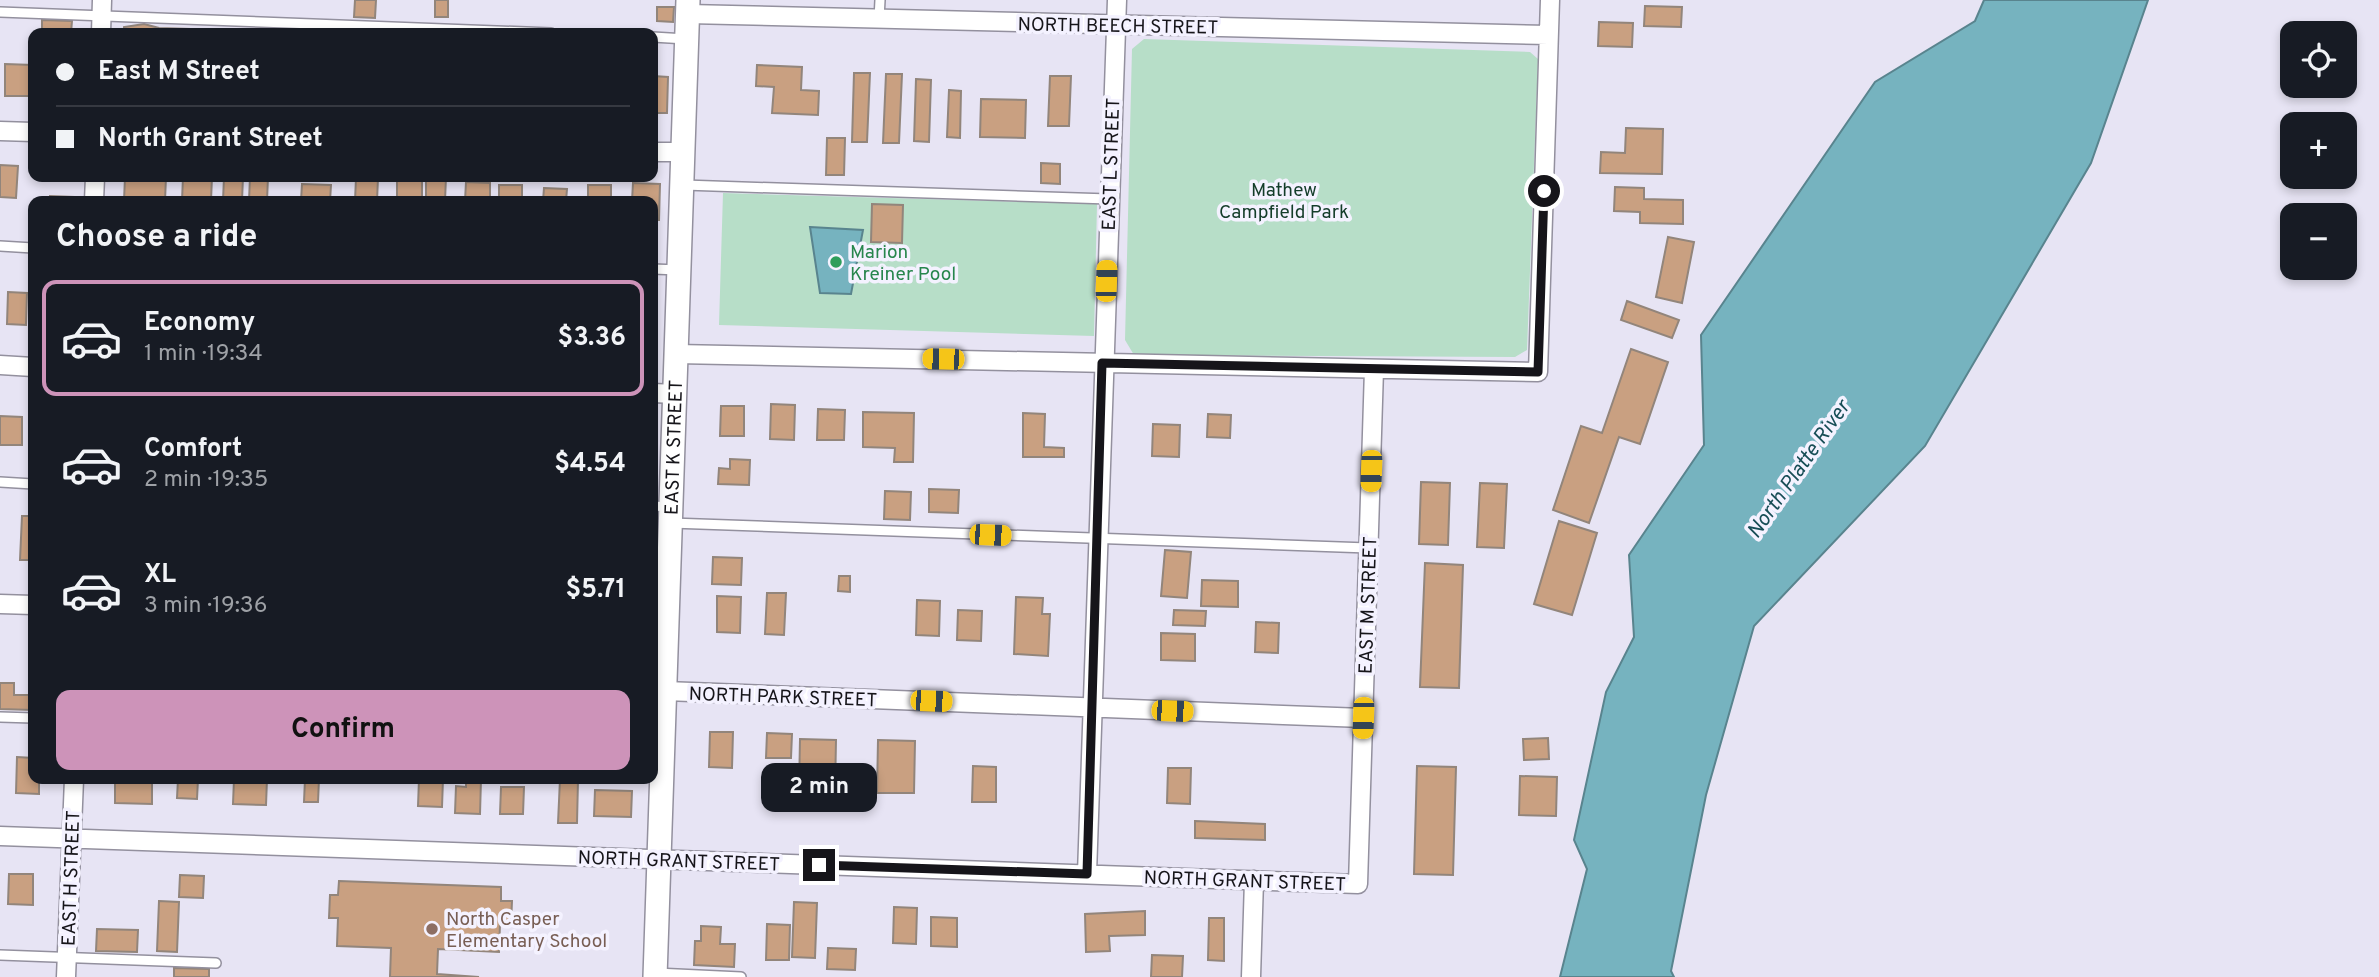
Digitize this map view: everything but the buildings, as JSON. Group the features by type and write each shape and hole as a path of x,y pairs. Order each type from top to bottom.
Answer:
{"street":[{"name":"EAST L STREET","path":"1087,874 1102,363 1117,0"},
{"path":"676,354 1538,372 1550,0"},
{"name":"NORTH BEECH STREET","path":"688,7 879,19 1548,35"},
{"name":"EAST K STREET","path":"655,975 659,859 658,741 665,691 660,636 665,512 664,393 676,354 688,7"},
{"path":"0,131 28,132"},
{"path":"658,152 683,152"},
{"path":"0,365 28,366"},
{"name":"EAST M STREET","path":"1358,884 1374,369"},
{"path":"0,604 28,605"},
{"name":"NORTH PARK STREET","path":"665,691 1363,718"},
{"name":"EAST H STREET","path":"66,977 74,784"},
{"name":"NORTH GRANT STREET","path":"0,836 1358,884"},
{"path":"1251,977 1254,880"}],"lane":[{"path":"879,19 880,0"},
{"path":"0,12 419,28"},
{"path":"658,37 687,39"},
{"path":"682,185 1109,199"},
{"path":"0,246 28,248"},
{"path":"658,269 679,270"},
{"path":"0,482 28,484"},
{"path":"665,512 1097,538 1368,548"},
{"path":"0,717 28,718"},
{"path":"0,956 216,963"},
{"path":"655,975 741,977"}],"green space":[{"name":"Mathew Campfield Park","path":"1144,39 1530,52 1538,59 1527,350 1515,357 1134,355 1125,340 1132,49"},
{"name":"Marion Kreiner Pool","path":"723,193 1097,204 1094,336 719,325"}],"water":[{"name":"North Platte River","path":"1984,0 2148,0 2091,163 1925,446 1754,626 1706,795 1671,971 1674,977 1560,977 1587,869 1574,840 1606,692 1634,637 1629,555 1704,445 1701,335 1875,82 1975,21"},
{"name":"Marion Kreiner Pool","path":"810,227 863,230 851,294 820,293"}],"place":[{"name":"Marion Kreiner Pool","path":"836,262"},
{"name":"North Casper Elementary School","path":"432,929"}],"route":[{"path":"819,865 1087,874 1102,363 1538,372 1544,191"}]}
